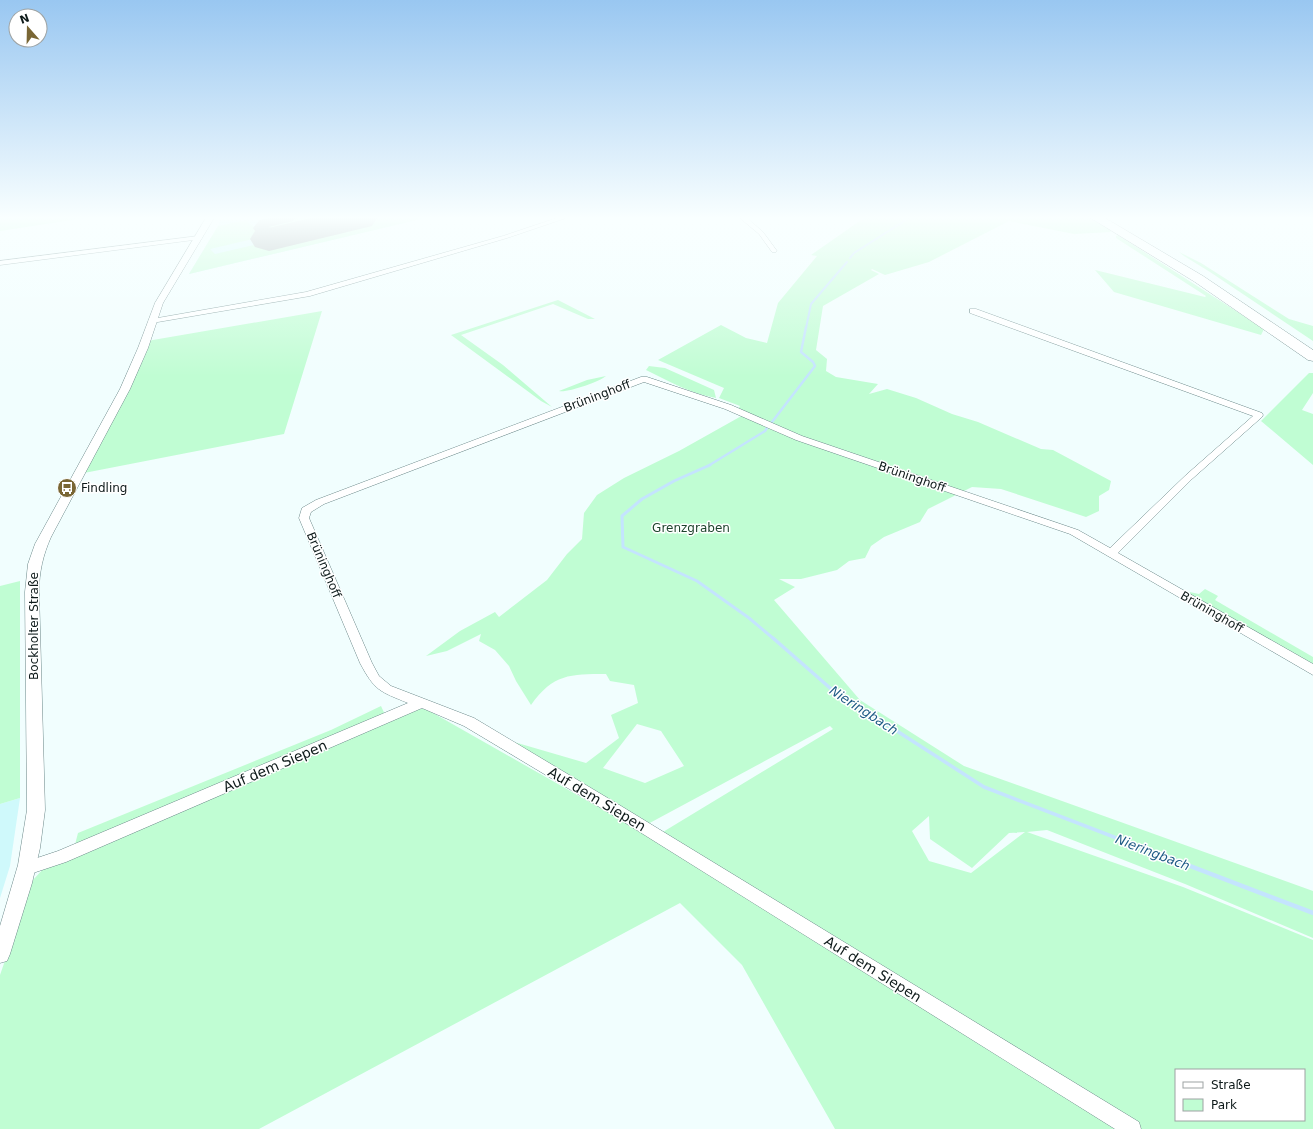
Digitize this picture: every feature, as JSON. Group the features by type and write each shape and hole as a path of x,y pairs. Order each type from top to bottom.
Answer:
{"highway":[{"path":"1186,271 1309,352"},
{"path":"1197,271 1309,352 1313,361"}],"street":[{"name":"Bockholter Straße","path":"0,954 28,868 36,810 32,592 32,573 34,562 38,550 125,389 143,348 159,303 179,271"},
{"path":"152,321 307,294 388,271"},
{"path":"973,311 1259,415 1189,477 1111,554"},
{"name":"Brüninghoff","path":"421,703 386,689 375,679 366,663 304,518 306,510 328,499 644,379 765,422 799,438 1074,532 1313,670"},
{"name":"Auf dem Siepen","path":"28,868 83,848 421,703 469,722 616,810 1132,1129"}],"shaded area":[{"path":"191,271 203,271 189,274"},
{"path":"20,798 10,866 0,898 0,804"}],"green space":[{"path":"191,271 203,271 189,274"},
{"name":"Grenzgraben","path":"805,271 872,271 879,274 823,306 816,350 827,359 826,371 836,377 878,384 869,394 887,389 916,398 952,414 978,422 1041,449 1053,450 1111,481 1109,490 1099,496 1099,511 1086,517 1001,489 972,487 928,509 920,522 884,537 871,546 865,558 849,561 837,570 801,579 779,579 795,587 774,600 860,700 964,766 1313,891 1313,938 1185,884 1047,830 1027,832 1183,887 1313,940 1313,1129 835,1129 742,965 680,903 259,1129 0,1129 0,975 33,880 44,868 72,856 78,833 331,730 381,706 388,721 418,709 426,709 653,838 833,729 830,726 646,825 514,742 586,763 619,738 611,715 638,703 634,685 610,681 606,674 582,674 563,678 555,682 547,687 531,705 516,681 509,666 495,650 479,641 481,634 447,651 426,656 460,631 495,612 499,617 547,580 567,554 582,539 584,513 597,495 624,478 679,451 745,414 737,411 740,406 719,398 724,388 658,360 721,325 746,338 767,343 778,303","holes":["637,724 661,731 684,766 645,783 603,768","929,816 930,839 972,868 1009,833 1025,832 971,873 929,861 912,831"]},
{"path":"876,271 900,271 885,275"},
{"path":"1096,271 1205,297 1206,296 1167,271 1173,271 1264,329 1261,335 1114,292"},
{"path":"1208,271 1213,271 1289,319 1313,326 1313,341"},
{"path":"558,300 595,319 588,319 553,304 461,335 503,365 552,407 541,401 451,335"},
{"path":"322,311 284,434 84,473 147,341"},
{"path":"649,366 665,368 714,390 716,398 672,383 646,370"},
{"path":"1309,373 1313,373 1313,393 1302,410 1313,414 1313,465 1261,421"},
{"path":"606,376 583,386 559,391 587,380"},
{"path":"20,581 20,798 0,804 0,586"},
{"path":"1205,589 1218,596 1215,600 1313,657 1313,664 1180,590 1199,594"}],"waterway":[{"name":"Nieringbach","path":"806,328 811,304 840,271"},
{"name":"Nieringbach","path":"772,422 815,366 813,362 801,352 806,327"},
{"name":"Nieringbach","path":"709,466 765,431 767,428"},
{"name":"Nieringbach","path":"709,466 674,481 642,499 622,516 623,547 697,581 749,618 774,639"},
{"name":"Nieringbach","path":"773,638 830,688 984,787 1166,857"},
{"name":"Nieringbach","path":"1164,856 1313,913"}],"place":[{"name":"Findling","path":"67,488"}]}
